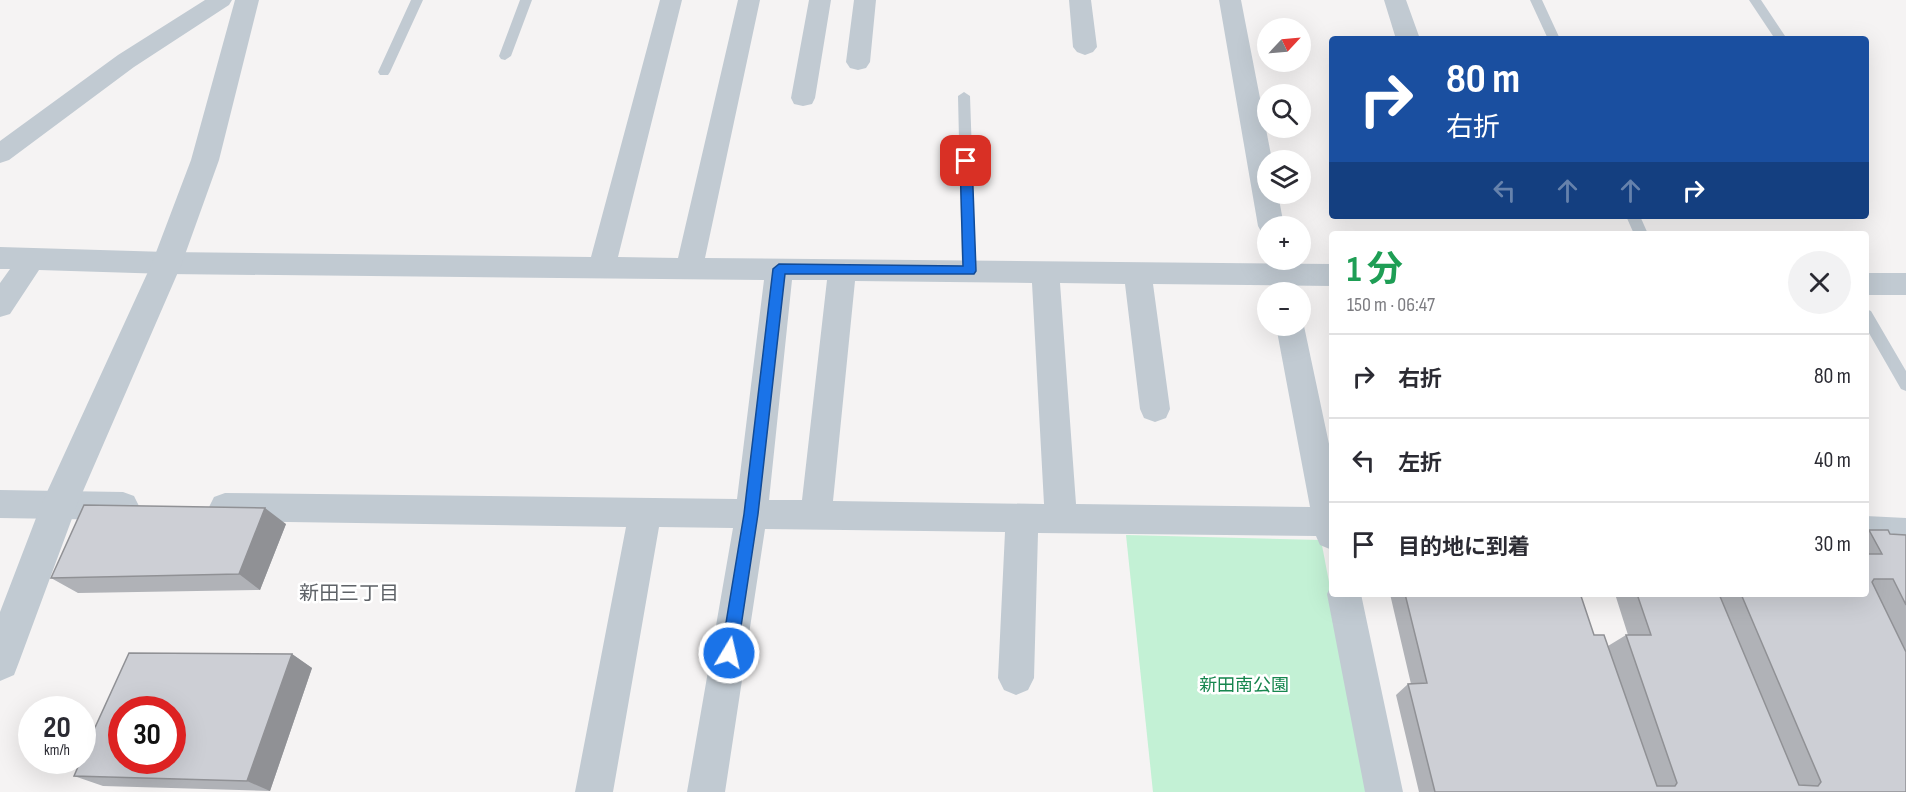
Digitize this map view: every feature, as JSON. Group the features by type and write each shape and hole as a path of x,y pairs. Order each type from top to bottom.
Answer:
{"street":[{"path":"0,154 126,61 221,0"},
{"path":"0,662 59,505 167,263 205,160 247,0"},
{"path":"603,267 671,0"},
{"path":"689,268 748,0"},
{"path":"803,98 819,0"},
{"path":"858,62 865,0"},
{"path":"1080,0 1085,47"},
{"path":"1230,0 1269,216"},
{"path":"1395,0 1407,36"},
{"path":"0,258 167,263 1329,275"},
{"path":"0,306 31,259"},
{"path":"706,792 751,514 779,269"},
{"path":"816,515 842,269"},
{"path":"1045,272 1061,518"},
{"path":"1138,273 1155,409"},
{"path":"1869,284 1906,284"},
{"path":"1292,336 1329,516"},
{"path":"0,504 155,507"},
{"path":"191,507 1061,518 1329,526"},
{"path":"594,792 645,513"},
{"path":"1016,678 1022,518"},
{"path":"1869,531 1906,533"},
{"path":"1345,597 1384,792"}],"lane":[{"path":"384,72 417,0"},
{"path":"505,56 526,0"},
{"path":"1536,0 1553,36"},
{"path":"1755,0 1779,36"},
{"path":"964,96 969,271"},
{"path":"1869,320 1906,385"}],"green space":[{"name":"新田南公園","path":"1126,535 1321,540 1329,582 1329,597 1332,597 1369,792 1153,792"}],"building":[{"path":"84,505 265,508 239,574 51,578"},
{"path":"1869,530 1888,530 1890,534 1906,535 1906,605 1893,579 1874,579 1872,582 1906,652 1906,792 1435,792 1408,684 1427,683 1406,597 1581,597 1594,635 1604,635 1657,786 1675,786 1677,783 1626,635 1651,635 1638,597 1720,597 1799,785 1818,786 1821,782 1742,597 1869,597 1869,554 1882,554"},
{"path":"129,653 292,654 247,781 74,776 75,774 96,774 96,725 108,699 108,774 186,774 186,696 109,696"}],"district":[{"name":"新田三丁目","path":"349,594"}],"route":[{"path":"729,653 751,514 779,269 969,271 966,161"}]}
